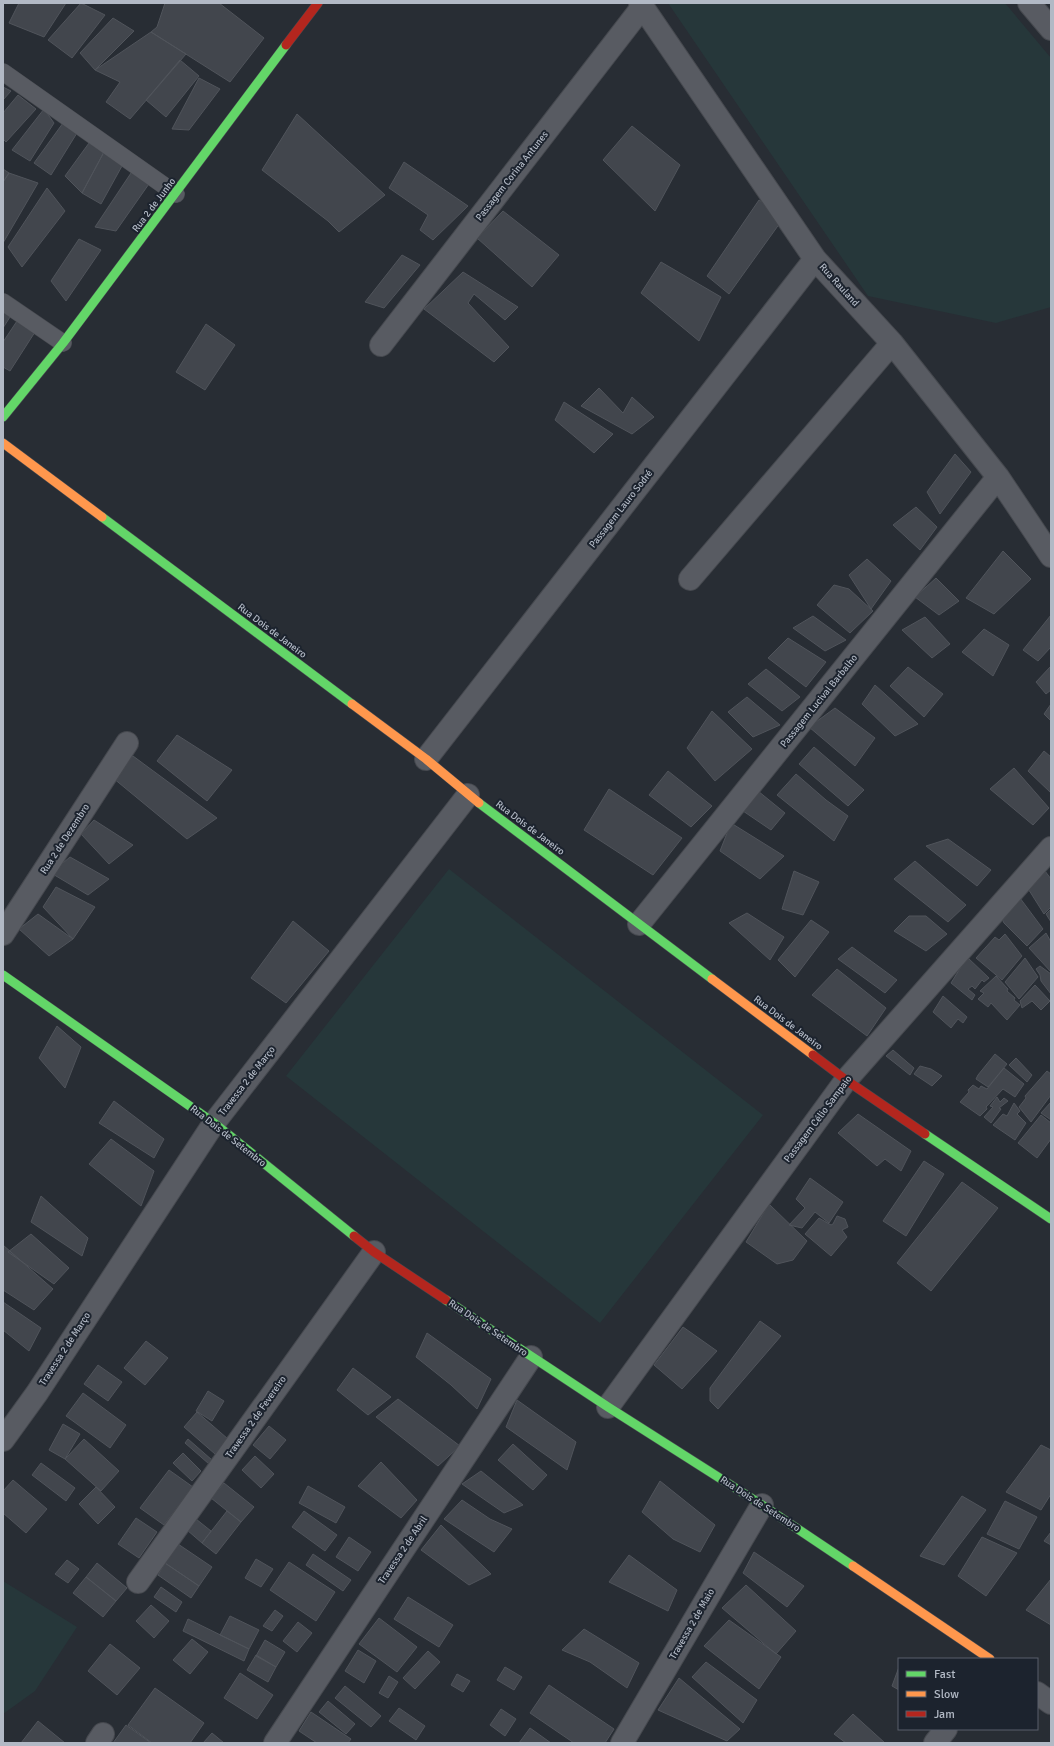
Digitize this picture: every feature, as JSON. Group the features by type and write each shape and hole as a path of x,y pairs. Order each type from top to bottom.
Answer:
{"street":[{"name":"Rua 2 de Junho","path":"3,417 63,343 318,3"},
{"path":"1028,3 1051,29"},
{"name":"Rua Rauland","path":"641,5 815,259 892,343 998,477 1051,556"},
{"name":"Passagem Corina Antunes","path":"381,345 641,5"},
{"name":"Passagem Lauro Sodré","path":"426,760 815,259"},
{"path":"690,579 892,343"},
{"name":"Rua Dois de Janeiro","path":"3,443 426,760 468,795 846,1080 1051,1219"},
{"name":"Passagem Lucival Barbalho","path":"640,924 998,477"},
{"name":"Rua 2 de Dezembro","path":"3,934 127,743"},
{"name":"Travessa 2 de Março","path":"3,1440 41,1386 214,1124 468,795"},
{"name":"Passagem Célio Sampaio","path":"608,1408 846,1080 1051,848"},
{"name":"Rua Dois de Setembro","path":"3,975 214,1124 374,1252 608,1408 762,1505 989,1658"},
{"name":"Travessa 2 de Fevereiro","path":"138,1582 374,1252"},
{"name":"Travessa 2 de Abril","path":"275,1743 531,1357"},
{"name":"Travessa 2 de Maio","path":"622,1743 762,1505"},
{"path":"1038,1694 1051,1703"},
{"path":"935,1743 945,1730"}],"lane":[{"path":"3,72 176,194"},
{"path":"3,302 63,343"}],"shaded area":[{"path":"668,3 1005,3 1051,58 1051,307 996,323 868,296"},
{"path":"449,869 763,1115 600,1323 286,1076"},
{"path":"3,1581 77,1627 35,1691 3,1714"}],"building":[{"path":"19,3 66,3 44,37 9,23"},
{"path":"81,3 105,15 72,58 48,40"},
{"path":"165,3 219,3 264,38 230,82 151,32 157,27"},
{"path":"113,18 134,31 95,70 80,53"},
{"path":"151,32 186,54 130,119 106,102 120,82 95,70"},
{"path":"180,60 199,76 166,117 146,100"},
{"path":"199,78 220,89 189,130 172,129"},
{"path":"3,87 11,91 3,100"},
{"path":"18,95 36,109 6,142 3,139 3,113"},
{"path":"44,109 54,123 30,161 12,150"},
{"path":"297,114 385,195 339,232 328,221 262,170"},
{"path":"63,123 77,133 51,175 34,163"},
{"path":"632,126 680,165 655,211 603,160"},
{"path":"89,143 104,152 82,193 65,176"},
{"path":"104,152 122,166 101,204 82,193"},
{"path":"404,162 468,206 433,240 420,230 428,215 389,188"},
{"path":"3,169 9,173 3,182"},
{"path":"133,170 151,181 116,231 95,227"},
{"path":"9,173 38,183 3,243 3,182"},
{"path":"47,188 65,211 22,267 8,247"},
{"path":"759,200 785,216 729,294 707,276"},
{"path":"503,211 559,255 532,287 477,238"},
{"path":"79,239 101,250 66,301 51,281"},
{"path":"402,255 420,265 384,308 365,302"},
{"path":"661,262 721,297 699,341 641,293"},
{"path":"463,272 518,307 505,320 474,294 468,303 509,347 494,362 424,309"},
{"path":"3,312 10,317 3,328"},
{"path":"17,321 35,332 10,371 3,367 3,342"},
{"path":"206,324 235,345 205,390 176,372"},
{"path":"599,388 623,413 632,397 654,417 632,434 581,406"},
{"path":"564,402 613,434 594,453 555,420"},
{"path":"955,454 971,472 940,514 927,492"},
{"path":"916,507 937,527 920,550 893,525"},
{"path":"1003,551 1031,579 994,614 966,598"},
{"path":"867,559 891,581 871,609 849,575"},
{"path":"936,578 959,601 939,615 915,597"},
{"path":"834,585 849,589 873,611 850,633 817,605"},
{"path":"1051,615 1051,647 1038,661 1023,650"},
{"path":"813,616 846,640 825,651 793,628"},
{"path":"925,617 950,644 932,658 902,630"},
{"path":"984,629 1009,645 993,676 962,652"},
{"path":"788,638 826,662 806,687 768,658"},
{"path":"1051,666 1051,690 1046,694 1036,682"},
{"path":"908,667 943,694 924,717 890,686"},
{"path":"766,669 800,697 782,711 748,684"},
{"path":"875,685 918,724 895,736 862,704"},
{"path":"747,697 780,725 753,737 728,712"},
{"path":"1051,704 1051,721 1044,714"},
{"path":"835,708 875,738 855,766 809,727"},
{"path":"712,711 752,749 715,781 687,748"},
{"path":"177,735 232,770 207,801 157,761"},
{"path":"814,747 864,790 848,806 799,764"},
{"path":"1044,751 1051,757 1051,793 1028,771"},
{"path":"133,756 217,818 187,839 113,778"},
{"path":"1014,768 1049,808 1033,825 990,789"},
{"path":"668,771 712,806 691,827 649,795"},
{"path":"796,774 826,800 848,816 834,841 777,795"},
{"path":"609,789 682,838 653,875 584,830"},
{"path":"758,791 785,813 771,830 743,811"},
{"path":"94,820 133,845 109,864 81,834"},
{"path":"731,823 784,856 760,879 720,851"},
{"path":"948,839 991,870 977,886 926,846"},
{"path":"70,857 109,879 88,895 51,873"},
{"path":"915,861 966,905 948,922 894,879"},
{"path":"1042,867 1051,879 1051,907 1044,914 1027,887"},
{"path":"794,871 819,882 803,915 782,909"},
{"path":"56,887 95,907 73,939 43,907"},
{"path":"1020,898 1043,929 1027,946 1004,923 1000,915"},
{"path":"1051,909 1051,922 1046,914"},
{"path":"747,913 784,937 770,960 729,923"},
{"path":"38,914 73,939 49,956 19,929"},
{"path":"909,916 926,916 947,934 926,951 894,931"},
{"path":"811,920 829,932 795,977 778,960"},
{"path":"293,921 329,951 286,1003 251,978"},
{"path":"1046,933 1051,942 1051,972 1029,948"},
{"path":"1005,934 1022,956 1002,980 976,958 995,937 999,940"},
{"path":"852,947 897,980 885,993 838,959"},
{"path":"967,957 989,978 984,982 982,980 975,989 972,986 968,989 975,995 972,1000 951,983"},
{"path":"1025,958 1038,977 1019,999 1005,982"},
{"path":"1040,966 1051,974 1051,994 1041,981 1040,975 1036,969"},
{"path":"837,969 886,1008 867,1036 812,995"},
{"path":"996,976 1008,989 1007,991 1015,998 1014,1000 1020,1005 1007,1020 991,1003 988,1007 978,999 984,993 980,991"},
{"path":"1035,985 1050,1001 1041,1010 1032,1001 1022,1008 1020,1001"},
{"path":"943,996 967,1017 963,1023 958,1019 951,1028 933,1012"},
{"path":"57,1026 81,1047 65,1088 39,1058"},
{"path":"893,1050 914,1068 910,1075 886,1056"},
{"path":"995,1054 1007,1064 988,1087 976,1079"},
{"path":"1016,1058 1032,1075 1027,1082 1009,1065"},
{"path":"920,1066 931,1069 942,1076 932,1086 914,1074"},
{"path":"1004,1068 1024,1084 1015,1097 1003,1089 986,1107 987,1109 980,1116 960,1102 973,1085 979,1089 981,1086 987,1089"},
{"path":"1047,1071 1051,1074 1051,1095 1031,1122 1019,1107 1026,1098 1025,1096"},
{"path":"997,1097 1000,1102 1004,1098 1008,1101 999,1108 1001,1109 991,1123 984,1117 993,1107 990,1106"},
{"path":"114,1101 164,1139 154,1158 99,1123"},
{"path":"1051,1102 1051,1120 1041,1113"},
{"path":"1014,1103 1020,1111 1017,1114 1026,1123 1015,1140 993,1125 1003,1114 1007,1116"},
{"path":"858,1114 911,1151 901,1171 885,1159 877,1166 838,1133"},
{"path":"1041,1115 1051,1123 1051,1139 1037,1158 1018,1143"},
{"path":"111,1139 154,1171 141,1206 89,1164"},
{"path":"924,1161 944,1174 906,1236 883,1221"},
{"path":"810,1178 843,1202 829,1223 815,1212 802,1228 789,1225 805,1208 796,1199"},
{"path":"962,1182 998,1208 931,1291 897,1263"},
{"path":"41,1196 88,1238 82,1256 31,1222"},
{"path":"769,1204 807,1241 793,1260 777,1264 746,1242"},
{"path":"837,1216 845,1219 848,1227 842,1230 847,1237 831,1256 805,1234 819,1218 831,1225"},
{"path":"31,1234 69,1268 54,1284 8,1252"},
{"path":"3,1245 53,1289 34,1310 3,1290"},
{"path":"3,1302 41,1328 29,1351 3,1330"},
{"path":"760,1321 781,1336 718,1409 710,1401 710,1388"},
{"path":"683,1327 717,1351 682,1389 654,1365"},
{"path":"427,1333 491,1379 477,1409 451,1385 416,1357"},
{"path":"146,1341 168,1358 145,1385 124,1368"},
{"path":"98,1365 122,1382 108,1401 84,1384"},
{"path":"353,1368 391,1397 368,1415 337,1390"},
{"path":"208,1391 224,1401 212,1421 196,1411"},
{"path":"83,1393 126,1425 110,1448 66,1416"},
{"path":"398,1399 460,1446 438,1466 376,1417"},
{"path":"517,1400 576,1442 567,1470 506,1427"},
{"path":"197,1412 228,1439 215,1454 184,1427"},
{"path":"63,1424 80,1434 65,1459 49,1450"},
{"path":"269,1426 286,1440 270,1459 253,1445"},
{"path":"84,1439 119,1471 101,1491 65,1459"},
{"path":"188,1439 212,1460 209,1464 185,1443"},
{"path":"513,1444 547,1475 533,1490 498,1460"},
{"path":"1041,1445 1051,1450 1051,1494 1041,1510 1006,1492"},
{"path":"183,1453 201,1471 192,1481 173,1463"},
{"path":"255,1456 274,1474 261,1488 242,1470"},
{"path":"381,1462 417,1500 401,1518 358,1486"},
{"path":"41,1463 75,1488 66,1501 32,1475"},
{"path":"169,1470 193,1487 164,1525 140,1508"},
{"path":"481,1471 523,1505 504,1513 462,1484"},
{"path":"13,1480 47,1509 26,1533 3,1513 3,1491"},
{"path":"660,1481 715,1525 700,1552 673,1539 642,1512"},
{"path":"224,1483 254,1507 241,1522 211,1498"},
{"path":"308,1486 345,1507 336,1523 299,1503"},
{"path":"96,1487 115,1507 98,1524 79,1504"},
{"path":"962,1496 986,1510 944,1565 920,1556"},
{"path":"462,1500 490,1519 512,1529 494,1552 444,1519"},
{"path":"1005,1501 1037,1517 1019,1549 987,1534"},
{"path":"227,1511 241,1522 216,1554 202,1543"},
{"path":"304,1511 337,1535 325,1551 292,1527"},
{"path":"136,1518 157,1532 139,1558 118,1544"},
{"path":"196,1519 211,1531 202,1543 187,1530"},
{"path":"441,1525 491,1574 469,1585 421,1550"},
{"path":"1051,1532 1051,1545 1044,1541"},
{"path":"349,1537 371,1552 358,1571 336,1557"},
{"path":"982,1537 1017,1553 986,1596 958,1576"},
{"path":"178,1544 212,1567 199,1586 165,1563"},
{"path":"754,1552 804,1586 787,1607 743,1573"},
{"path":"313,1554 351,1580 343,1591 306,1565"},
{"path":"629,1555 677,1590 668,1611 609,1582"},
{"path":"256,1559 273,1569 261,1587 245,1578"},
{"path":"67,1560 79,1569 68,1583 55,1574"},
{"path":"289,1562 335,1592 316,1621 270,1590"},
{"path":"97,1563 127,1588 116,1601 86,1577"},
{"path":"165,1563 199,1586 191,1598 158,1575"},
{"path":"86,1577 116,1601 103,1617 73,1593"},
{"path":"1051,1579 1051,1625 1026,1610"},
{"path":"746,1585 796,1631 776,1654 722,1608"},
{"path":"161,1587 182,1602 176,1612 154,1597"},
{"path":"408,1597 453,1625 439,1647 394,1619"},
{"path":"151,1605 169,1621 154,1638 136,1621"},
{"path":"275,1610 283,1616 272,1631 263,1626"},
{"path":"230,1616 259,1630 249,1649 220,1635"},
{"path":"379,1618 417,1647 397,1672 359,1644"},
{"path":"188,1619 249,1649 244,1661 183,1631"},
{"path":"729,1620 781,1657 759,1689 704,1646"},
{"path":"298,1622 312,1633 297,1652 283,1641"},
{"path":"584,1629 639,1663 627,1688 590,1662 562,1650"},
{"path":"192,1639 208,1652 190,1674 173,1660"},
{"path":"265,1640 285,1652 276,1667 256,1656"},
{"path":"110,1644 140,1668 117,1695 88,1671"},
{"path":"358,1650 376,1661 364,1683 345,1671"},
{"path":"428,1651 440,1662 415,1689 403,1678"},
{"path":"256,1655 276,1667 268,1682 247,1670"},
{"path":"706,1662 757,1700 743,1723 692,1677"},
{"path":"505,1667 522,1677 514,1690 497,1680"},
{"path":"898,1670 898,1689 892,1686"},
{"path":"240,1673 273,1695 257,1719 224,1698"},
{"path":"457,1674 470,1681 463,1692 451,1685"},
{"path":"389,1676 398,1682 388,1698 379,1693"},
{"path":"679,1678 740,1729 727,1741 658,1710"},
{"path":"549,1685 614,1729 605,1743 574,1743 530,1713"},
{"path":"345,1686 381,1716 371,1727 335,1698"},
{"path":"155,1688 204,1723 190,1743 152,1743 128,1725"},
{"path":"328,1701 355,1724 346,1734 319,1712"},
{"path":"399,1708 425,1726 416,1740 389,1721"},
{"path":"501,1709 516,1719 505,1736 490,1725"},
{"path":"311,1712 351,1739 348,1743 317,1743 299,1731"},
{"path":"853,1714 885,1743 846,1743 834,1734"},
{"path":"38,1721 65,1743 21,1743"},
{"path":"126,1725 151,1743 113,1743"},
{"path":"530,1728 551,1743 519,1743"},
{"path":"212,1733 224,1743 203,1743"}],"traffic: fast":[{"path":"3,417 63,343 286,45"},
{"path":"102,517 352,704"},
{"path":"479,803 712,979"},
{"path":"3,975 214,1123 354,1236"},
{"path":"925,1134 1051,1219"},
{"path":"446,1300 608,1407 762,1505 853,1566"}],"traffic: slow":[{"path":"3,443 102,517"},
{"path":"352,704 426,759 479,803"},
{"path":"712,979 813,1055"},
{"path":"853,1566 989,1658"}],"traffic: jam":[{"path":"286,45 318,3"},
{"path":"813,1055 846,1080 925,1134"},
{"path":"354,1236 374,1252 446,1300"}]}
